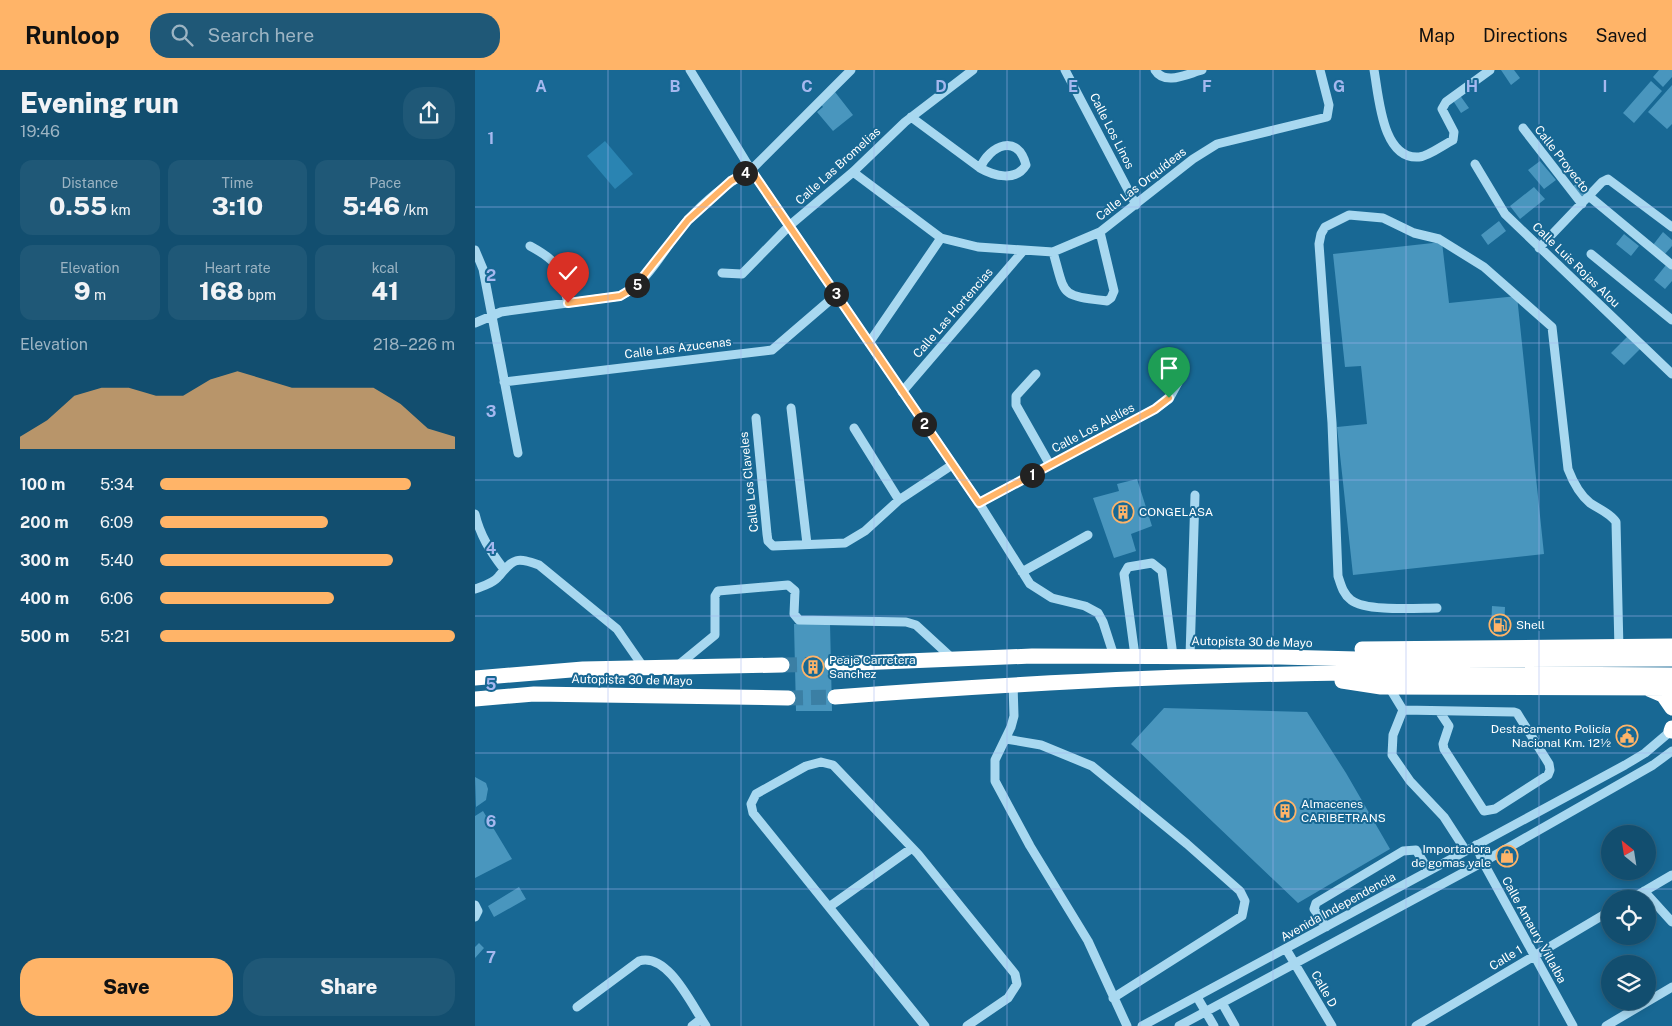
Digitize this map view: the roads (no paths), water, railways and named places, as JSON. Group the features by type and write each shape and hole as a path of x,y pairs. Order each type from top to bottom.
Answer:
{"highway":[{"path":"1279,657 1343,649 1672,646"},
{"name":"Autopista 30 de Mayo","path":"832,664 955,661 1032,656 1279,657 1392,673 1672,659"},
{"path":"1032,656 1032,682"},
{"name":"Autopista 30 de Mayo","path":"475,678 583,669 782,665"},
{"name":"Autopista 30 de Mayo","path":"835,697 1032,682 1291,673 1672,675"},
{"path":"1392,673 1620,688 1672,688"},
{"path":"1645,688 1663,696 1672,708"},
{"name":"Autopista 30 de Mayo","path":"475,699 534,694 788,698"}],"street":[{"path":"690,70 751,170 979,503 1030,584 1052,598 1065,599 1098,612 1114,656"},
{"path":"475,323 490,315 620,296 635,287 688,220 731,181 751,170 851,70"},
{"name":"Calle Las Bromelias","path":"722,273 743,274 789,226 853,172 911,117 973,70"},
{"name":"Calle Los Linos","path":"1065,70 1136,205"},
{"path":"1155,70 1158,75 1168,79 1202,70"},
{"name":"Calle Las Orquídeas","path":"853,172 941,238 978,247 1053,252 1100,232 1193,159 1217,144 1327,117 1329,104 1320,70"},
{"path":"1374,70 1387,134 1398,152 1407,156 1421,157 1453,140 1454,132 1442,109 1446,102 1490,70"},
{"path":"911,117 979,168 997,175 1011,176 1023,171 1027,165 1021,152 1012,146 1004,145 989,152 979,168"},
{"name":"Calle Proyecto","path":"1523,128 1582,204"},
{"name":"Calle Luis Rojas Alou","path":"1475,164 1505,214 1672,374"},
{"path":"1539,248 1590,197 1602,182 1608,179 1672,227"},
{"name":"Calle Proyecto","path":"1590,197 1672,265"},
{"path":"1437,608 1369,606 1352,602 1345,594 1338,576 1332,424 1319,244 1325,227 1349,214 1383,218 1414,233 1439,239 1484,267 1552,327 1568,469 1575,486 1590,502 1612,516 1616,522 1620,688"},
{"path":"1053,252 1064,289 1068,294 1107,301 1111,298 1114,290 1100,232"},
{"path":"869,343 941,238"},
{"path":"530,246 550,257 556,264 568,303"},
{"path":"475,250 483,269 490,315 518,453"},
{"name":"Calle Las Hortencias","path":"902,392 1023,251"},
{"path":"1591,254 1672,320"},
{"name":"Calle Las Azucenas","path":"504,382 772,350 836,295"},
{"path":"1036,374 1016,396 1016,406 1049,466"},
{"name":"Calle Los Alelíes","path":"979,503 1155,409 1169,398 1181,377"},
{"path":"791,408 807,544"},
{"name":"Calle Los Claveles","path":"756,418 768,541 773,546 845,543 865,531 899,500 952,465"},
{"path":"854,428 899,500"},
{"path":"1190,656 1195,495"},
{"path":"475,514 479,530 503,568"},
{"path":"1022,572 1088,535"},
{"path":"475,589 499,577 503,568 515,561 526,560 539,565 617,629 644,668"},
{"path":"1135,656 1124,574 1128,567 1152,563 1162,571 1173,656"},
{"path":"676,667 715,635 715,596 718,591 789,585 795,591 794,614 799,620 906,622 916,625 955,661"},
{"path":"1392,673 1403,710 1393,735 1392,755 1410,781 1444,817 1466,851"},
{"path":"1013,684 1015,716 995,760 995,781 1030,846 1089,941 1127,1026"},
{"path":"1403,710 1517,713 1547,758 1550,772 1546,777 1495,810 1484,811 1444,749 1443,744 1449,726 1439,711"},
{"name":"Avenida Independencia","path":"1142,1026 1632,760 1645,752 1672,729"},
{"path":"1006,739 1041,745 1092,766 1241,891 1245,901 1242,916 1113,998"},
{"path":"1179,1026 1483,862 1653,765 1672,751"},
{"path":"925,1026 753,813 751,804 756,794 806,766 821,762 833,765 911,848 1015,974 1017,984 1008,998 967,1026"},
{"name":"Calle Amaury Villalba","path":"1476,845 1483,862 1533,956 1573,1026"},
{"path":"829,907 911,848"},
{"path":"1326,927 1314,908 1316,902 1403,851 1416,850 1429,871"},
{"path":"1647,890 1672,875"},
{"path":"475,904 478,911 475,917"},
{"path":"1656,904 1672,922"},
{"name":"Calle 1","path":"1416,1026 1601,916"},
{"name":"Calle D","path":"1286,949 1331,1026"},
{"path":"577,1007 639,961 647,958 664,965 703,1023 692,1026"},
{"path":"1606,1026 1672,987"},
{"path":"1197,997 1214,1026"},
{"path":"1221,1003 1235,1026"}],"tunnel":[{"path":"782,665 832,664"},
{"path":"788,698 835,697"}],"place":[{"name":"CONGELASA","path":"1123,512"},
{"name":"Shell","path":"1500,625"},
{"name":"Peaje Carretera Sanchez","path":"813,667"},
{"name":"Destacamento Policía Nacional Km. 12½","path":"1627,736"},
{"name":"Almacenes CARIBETRANS","path":"1285,811"},
{"name":"Importadora de gomas yale","path":"1507,856"}]}
